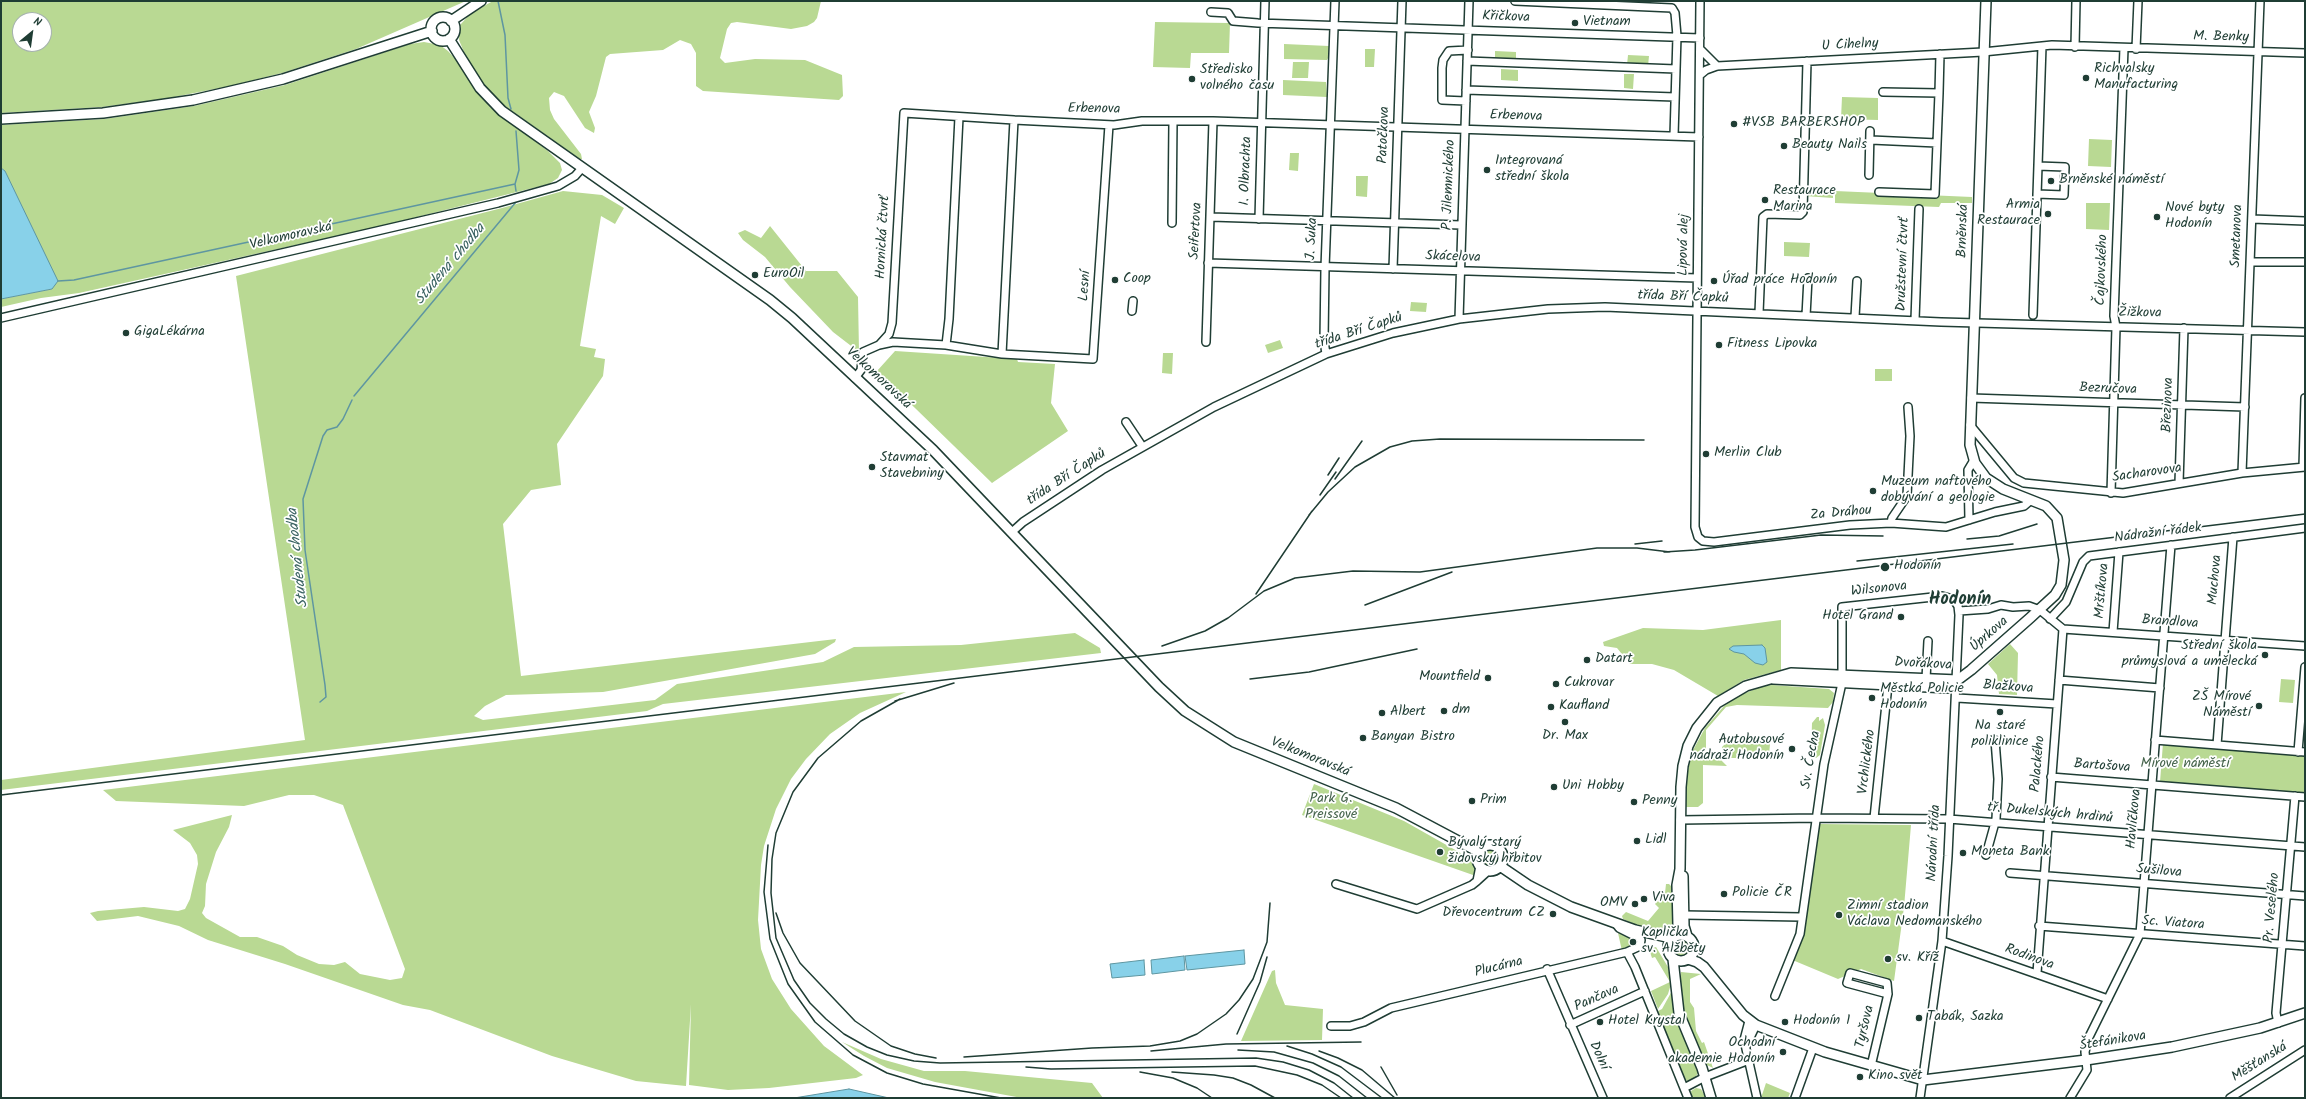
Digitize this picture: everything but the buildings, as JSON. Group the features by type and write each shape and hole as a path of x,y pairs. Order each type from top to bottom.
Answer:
{"main road":[{"path":"451,21 481,1"},
{"name":"Brněnská","path":"1986,1 1970,445 1974,460 1982,474 1994,484 2046,506 2057,518 2064,560 2062,585 2055,596 2040,610"},
{"path":"445,18 451,21 455,30 449,39 438,40 432,31 432,25 437,19 445,18"},
{"path":"1,118 95,114 193,100 284,79 378,47 432,31"},
{"name":"Velkomoravská","path":"449,39 477,84 502,111 770,300 933,450 1143,671 1185,711 1225,737 1396,808 1479,852"},
{"name":"Úprkova","path":"1958,680 2040,610"},
{"name":"Dvořákova","path":"1673,937 1678,926 1677,885 1680,869 1680,820 1683,766 1688,746 1702,720 1717,703 1728,695 1754,683 1791,674 1888,685 1947,688 1958,680"},
{"name":"Dvořákova","path":"1843,679 1958,680"},
{"path":"1486,846 1498,847 1503,855 1500,866 1495,870 1484,868 1478,860 1479,852 1486,846"},
{"path":"1500,866 1528,885 1556,900 1615,924 1635,930 1673,937 1687,936 1693,942 1694,950 1711,967 1721,987"},
{"name":"Dvořákova","path":"1680,869 1683,874 1688,915 1687,936"},
{"path":"1635,930 1667,949 1673,959 1679,1013 1705,1077 1711,1098"},
{"path":"1667,949 1673,937"},
{"path":"1676,982 1686,960 1694,950"},
{"path":"1673,959 1686,960 1700,964 1753,1023 1813,1048 1922,1080"},
{"name":"Štefánikova","path":"1922,1080 2086,1060 2172,1047 2278,1023 2305,1013"}],"street":[{"path":"1211,12 1228,13 1233,21 1264,24 1265,1"},
{"path":"1335,1 1335,26"},
{"name":"Patočkova","path":"1393,269 1402,1"},
{"name":"P. Jilemnického","path":"1459,319 1469,1"},
{"name":"Křičkova","path":"1515,1 1668,6 1674,10 1677,36 1674,136"},
{"name":"Lipová alej","path":"1698,537 1695,527 1700,1"},
{"path":"2075,47 2076,1"},
{"path":"2136,49 2138,1"},
{"name":"Smetanova","path":"2242,473 2260,1"},
{"name":"Křičkova","path":"1264,24 1401,27 1700,38"},
{"name":"I. Olbrachta","path":"1259,219 1264,24"},
{"name":"J. Suka","path":"1326,354 1324,341 1325,268 1335,26"},
{"path":"2033,315 2042,46"},
{"name":"M. Benky","path":"1983,52 2042,46 2305,53"},
{"name":"Čajkovského","path":"2111,493 2116,327 2114,316 2124,48"},
{"path":"1466,101 1442,100 1442,68 1443,60 1449,51 1468,50"},
{"path":"1700,50 1718,66"},
{"name":"U Cihelny","path":"1700,75 1706,70 1718,66 1983,52"},
{"path":"1879,192 1935,194 1940,54"},
{"path":"1467,61 1676,69"},
{"path":"1759,313 1763,219 1767,214 1798,216 1802,213 1806,140 1807,61"},
{"name":"Erbenova","path":"1466,90 1675,97"},
{"path":"1883,92 1939,93"},
{"name":"Hornická čtvrť","path":"889,334 892,323 904,114 1014,120"},
{"path":"946,344 949,319 959,117"},
{"path":"855,378 861,370 863,352 879,345 893,342 946,344 1002,354 1014,120"},
{"name":"Erbenova","path":"1014,120 1109,125 1173,121 1213,121 1699,137"},
{"path":"1172,223 1173,121"},
{"name":"Seifertova","path":"1206,342 1213,121"},
{"name":"Lesní","path":"1002,354 1093,359 1109,125"},
{"path":"1869,175 1870,131"},
{"path":"1870,140 1937,143"},
{"path":"2037,194 2064,195 2065,167 2038,166"},
{"name":"Velkomoravská","path":"1,318 498,203 558,186 575,176 582,168"},
{"name":"Družstevní čtvrť","path":"1915,320 1919,209"},
{"path":"1211,217 1461,225"},
{"path":"2252,219 2305,221"},
{"path":"2250,262 2305,262"},
{"name":"Skácelova","path":"1208,263 1325,268 1697,278"},
{"path":"1806,316 1808,278"},
{"path":"1855,317 1857,281"},
{"path":"1132,311 1133,301"},
{"name":"třída Bří Čapků","path":"1012,532 1059,498 1142,446 1214,406 1326,354 1393,333 1459,319 1548,309 1598,308 1759,313"},
{"name":"Družstevní čtvrť","path":"1759,313 1974,322"},
{"name":"Žižkova","path":"1974,322 2305,332"},
{"name":"Březinova","path":"2179,482 2184,328"},
{"path":"879,345 889,334 893,342"},
{"name":"Bezručova","path":"1971,398 2245,407"},
{"path":"2304,467 2305,398"},
{"path":"1891,523 1892,518 1908,496 1910,436 1908,407"},
{"path":"1126,422 1142,446"},
{"name":"Sacharovova","path":"1970,425 2019,482 2111,493 2134,492 2179,482 2242,473 2304,467"},
{"name":"Brněnská","path":"1969,520 1968,470 1974,460"},
{"name":"Za Dráhou","path":"1698,537 1703,541 1714,542 1850,525 1891,523 1940,527 1995,512 2024,506 2031,500"},
{"name":"Nádražní řádek","path":"2050,619 2066,602 2085,560 2089,556 2305,528"},
{"name":"Muchova","path":"2217,745 2233,537"},
{"name":"Havlíčkova","path":"2070,1098 2085,1076 2087,1067 2086,1048 2088,1039 2140,934 2146,835 2160,688 2171,545"},
{"name":"Mrštíkova","path":"2113,632 2119,552"},
{"name":"Wilsonova","path":"1842,607 1942,596 1953,599 1959,611"},
{"path":"1959,611 1988,609 2001,605 2013,607 2029,606 2040,610 2063,629"},
{"name":"Sv. Čecha","path":"1774,996 1800,934 1825,757 1843,679 1842,607"},
{"name":"Národní třída","path":"1920,1098 1942,941 1958,680 1959,611"},
{"name":"Brandlova","path":"2063,629 2305,646"},
{"name":"Palackého","path":"2037,973 2039,926 2063,629"},
{"path":"1926,679 1928,641"},
{"path":"2155,740 2302,752 2305,667"},
{"path":"2059,680 2160,688"},
{"name":"Vrchlického","path":"1874,818 1888,685"},
{"name":"Blažkova","path":"1957,698 2057,704"},
{"path":"1986,855 1996,822 1998,779 1995,740"},
{"name":"Bartošova","path":"2051,777 2305,797"},
{"name":"Pr. Veselého","path":"2278,1023 2276,1013 2295,796"},
{"name":"tř. Dukelských hrdinů","path":"1680,820 1816,818 1949,819 2305,847"},
{"path":"1336,884 1417,909 1469,886 1477,881 1484,868"},
{"name":"Sušilova","path":"2010,873 2305,896"},
{"path":"1688,915 1802,917"},
{"name":"Plucárna","path":"1331,1026 1350,1026 1364,1022 1391,1008 1627,952 1640,946 1641,940 1618,928 1615,924"},
{"name":"Sc. Viatora","path":"2039,926 2305,946"},
{"name":"Rodinova","path":"1942,941 2108,999"},
{"path":"1627,952 1645,991 1688,1098"},
{"name":"Pančava","path":"1547,970 1570,1025 1645,991"},
{"name":"Tyršova","path":"1871,1066 1888,994 1887,983 1850,973 1848,983 1888,994"},
{"path":"1753,1023 1744,1035 1757,1098"},
{"name":"Dolní","path":"1570,1025 1603,1098"},
{"path":"1795,1098 1813,1048"},
{"name":"Měšťanská","path":"2230,1098 2305,1050"},
{"path":"1684,1088 1705,1077 1749,1060"}],"green space":[{"path":"1,1 466,1 356,49 282,73 230,86 169,98 102,107 1,113"},
{"path":"493,1 821,1 817,18 814,22 807,26 791,29 737,22 731,23 727,29 720,58 725,63 755,59 805,60 842,75 843,96 839,100 703,91 696,86 696,53 691,44 680,40 663,50 610,54 606,57 596,96 589,112 595,128 594,133 585,128 564,96 554,92 549,98 550,110 554,119 581,154 582,159 580,159 498,101 481,82 466,57 459,40 460,25 471,13"},
{"path":"1155,22 1230,23 1229,53 1191,53 1190,68 1153,67"},
{"path":"424,42 440,45 448,51 458,62 473,87 491,108 548,151 560,163 562,170 558,178 549,184 377,227 79,293 41,298 1,307 1,299 52,289 5,171 1,168 1,125 104,119 194,106 285,85 410,44"},
{"path":"1284,44 1329,46 1329,56 1327,60 1284,59"},
{"path":"1365,49 1375,49 1374,67 1365,67"},
{"path":"1495,51 1516,52 1516,61 1495,61"},
{"path":"1628,55 1649,56 1648,66 1627,65"},
{"path":"1293,62 1309,62 1308,78 1292,78"},
{"path":"1501,69 1518,70 1518,81 1501,80"},
{"path":"1624,74 1634,74 1633,89 1624,88"},
{"path":"1283,80 1326,82 1327,97 1283,95"},
{"path":"1842,97 1878,98 1878,120 1841,119"},
{"path":"2089,139 2112,140 2111,167 2088,166"},
{"path":"1290,153 1299,153 1298,171 1289,170"},
{"path":"1356,176 1368,176 1367,197 1356,196"},
{"path":"1805,190 1833,191 1833,198 1805,196"},
{"path":"563,191 602,195 624,208 615,224 601,216 580,346 596,349 594,357 605,359 603,376 557,444 561,485 531,490 503,524 521,676 836,639 835,642 815,654 603,692 506,695 485,706 474,716 483,720 655,700 677,684 823,662 854,647 961,645 1075,633 1100,648 1101,653 663,704 647,711 1,790 1,780 305,740 236,276"},
{"path":"1835,191 1972,197 1972,203 1941,203 1939,207 1835,203"},
{"path":"2086,203 2110,203 2109,230 2086,229"},
{"path":"770,226 806,271 837,271 858,297 859,352 833,332 790,287 765,257 743,240 738,233 745,230 761,238"},
{"path":"1784,242 1810,243 1809,257 1784,256"},
{"path":"1411,302 1427,303 1426,312 1410,311"},
{"path":"1280,340 1283,348 1268,353 1265,345"},
{"path":"895,351 1017,359 1018,362 1055,364 1051,403 1068,431 992,483 877,371"},
{"path":"1163,353 1173,353 1172,374 1162,373"},
{"path":"1875,369 1892,369 1892,381 1875,381"},
{"path":"1781,620 1781,670 1744,680 1718,696 1674,670 1652,664 1630,664 1617,648 1604,646 1603,642 1643,628 1703,630"},
{"path":"2010,644 2018,653 2017,695 1999,694 1997,675 1988,664"},
{"path":"2281,679 2295,680 2293,703 2279,702"},
{"path":"1772,685 1829,689 1834,693 1833,702 1828,708 1737,705 1726,707 1706,730 1706,757 1708,759 1715,754 1727,766 1703,765 1703,803 1698,807 1685,807 1688,771 1692,752 1705,728 1724,706 1738,696 1763,686"},
{"path":"906,692 860,713 830,734 806,759 791,779 776,809 764,846 761,865 758,920 761,949 772,979 791,1009 824,1046 863,1075 856,1078 769,1088 728,1090 689,1085 691,1004 686,1086 636,1081 552,1056 430,1010 403,1005 285,964 208,940 179,926 138,916 97,921 90,913 144,907 178,911 185,909 190,899 198,864 197,855 190,843 173,830 232,815 229,827 216,852 206,884 205,906 202,913 206,918 240,937 257,937 283,946 297,955 319,964 334,965 345,962 360,974 390,980 402,978 405,969 343,805 314,795 289,795 244,806 116,801 103,790"},
{"path":"1817,717 1819,717 1819,721 1823,718 1825,725 1820,755 1816,758 1811,756 1812,723"},
{"path":"1732,740 1732,744 1770,744 1769,755 1766,758 1727,758 1722,753 1722,747 1728,741"},
{"name":"Mírové náměstí","path":"2163,743 2305,755 2305,794 2160,782"},
{"name":"Park G. Preissové","path":"1314,784 1404,821 1473,860 1475,874 1473,875 1302,815"},
{"path":"1819,824 1911,825 1904,907 1894,981 1861,969 1838,979 1790,959 1801,934"},
{"path":"1490,848 1497,851 1500,858 1497,865 1490,868 1483,865 1480,858 1483,851"},
{"path":"1666,884 1669,884 1674,889 1672,930 1668,933 1655,933 1623,919 1622,916 1626,912 1648,921 1659,908 1655,904 1665,893"},
{"path":"1618,933 1638,941 1639,944 1622,951"},
{"path":"1676,939 1684,939 1689,944 1687,955 1684,957 1676,957 1671,952 1671,944"},
{"path":"1656,947 1668,967 1671,984 1668,994 1658,1009 1651,991 1670,982 1655,957 1652,958 1649,949"},
{"path":"1275,970 1276,983 1285,1005 1323,1009 1322,1040 1241,1041 1272,971"},
{"path":"1681,972 1701,974 1690,979 1690,1002 1694,1008 1696,1031 1702,1043 1704,1042 1713,1068 1705,1064 1683,1019 1678,987"},
{"path":"1673,989 1678,1020 1698,1073 1695,1078 1687,1081 1682,1076 1658,1011 1662,1009"},
{"path":"842,1042 881,1059 924,1071 965,1071 1092,1083 1103,1098 1022,1098 935,1082 887,1068"},
{"path":"1766,1083 1790,1093 1788,1098 1761,1098"},
{"path":"1696,1088 1701,1089 1706,1098 1692,1098 1691,1091"}],"water":[{"path":"1,168 5,171 58,281 52,289 1,299"},
{"path":"1762,645 1765,648 1767,662 1763,665 1755,663 1744,654 1734,652 1729,649 1733,646"},
{"path":"1244,950 1245,964 1187,970 1185,956"},
{"path":"1184,956 1185,970 1152,974 1151,960"},
{"path":"1144,960 1145,975 1112,978 1110,964"},
{"path":"849,1089 889,1098 794,1098"}],"waterway":[{"name":"Studená chodba","path":"498,1 505,35 508,98 511,109"},
{"name":"Studená chodba","path":"516,131 519,170 515,184 516,191"},
{"path":"58,281 74,280 515,184"},
{"name":"Studená chodba","path":"354,396 516,202"},
{"name":"Studená chodba","path":"320,702 326,697 325,685 305,550 303,499 323,436 327,430 337,427 343,419 352,400"}],"railway":[{"path":"1309,515 1328,492 1355,467 1390,447 1412,441 1440,439 1644,440"},
{"path":"1335,479 1362,441"},
{"path":"1328,475 1339,458"},
{"path":"1320,495 1336,472"},
{"path":"1256,594 1312,511"},
{"path":"1,795 2305,514"},
{"path":"1967,539 1999,536 2037,524"},
{"path":"1664,552 1695,550 1821,535 1883,536"},
{"path":"1635,544 1662,541"},
{"path":"1857,561 2013,544"},
{"path":"1162,646 1205,631 1228,618 1264,591 1295,578 1353,571 1420,572 1597,548 1637,548 1670,552"},
{"path":"1365,605 1452,572"},
{"path":"1250,679 1309,672 1417,649"},
{"path":"895,701 954,683"},
{"path":"900,699 861,721 818,758 793,792 776,833 772,859 771,893 776,938 794,980 810,1003 826,1019 844,1034 867,1047 887,1055 914,1061 940,1063 1256,1058 1283,1062 1309,1070 1334,1083 1353,1098"},
{"path":"768,845 764,892 770,939 788,984 815,1022 853,1055 887,1073 923,1084 1001,1098"},
{"path":"964,1057 1092,1048 1150,1046 1180,1041 1197,1034 1226,1014 1239,1000 1253,979 1267,942 1270,903"},
{"path":"776,913 783,933 800,963 855,1021 891,1046 915,1054 936,1058"},
{"path":"1237,1034 1260,982 1267,957"},
{"path":"1151,1051 1226,1044 1361,1042"},
{"path":"1287,1046 1312,1054 1341,1067 1382,1098"},
{"path":"1238,1050 1274,1052 1313,1063 1339,1076 1367,1098"},
{"path":"1319,1051 1338,1058 1362,1070 1395,1098"},
{"path":"1026,1067 1051,1069 1255,1066 1297,1075 1322,1085 1341,1098"},
{"path":"1381,1067 1397,1095"},
{"path":"1140,1072 1173,1078 1197,1088 1212,1098"},
{"path":"1172,1072 1233,1078 1251,1085 1275,1098"}],"place":[{"name":"Vietnam","path":"1575,23"},
{"name":"Richvalsky Manufacturing","path":"2086,78"},
{"name":"Středisko volného času","path":"1192,79"},
{"name":"#VSB BARBERSHOP","path":"1734,124"},
{"name":"Beauty Nails","path":"1784,146"},
{"name":"Integrovaná střední škola","path":"1487,170"},
{"name":"Brněnské náměstí","path":"2051,181"},
{"name":"Restaurace Marina","path":"1765,200"},
{"name":"Armia Restaurace","path":"2048,214"},
{"name":"Nové byty Hodonín","path":"2157,217"},
{"name":"EuroOil","path":"755,275"},
{"name":"Coop","path":"1115,280"},
{"name":"Úřad práce Hodonín","path":"1714,281"},
{"name":"GigaLékárna","path":"126,333"},
{"name":"Fitness Lipovka","path":"1719,345"},
{"name":"Merlin Club","path":"1706,454"},
{"name":"Stavmat Stavebniny","path":"872,467"},
{"name":"Muzeum naftového dobývání a geologie","path":"1873,491"},
{"name":"Hodonín","path":"1885,567"},
{"name":"Hotel Grand","path":"1901,617"},
{"name":"Střední škola průmyslová a umělecká","path":"2265,655"},
{"name":"Datart","path":"1587,660"},
{"name":"Mountfield","path":"1488,678"},
{"name":"Cukrovar","path":"1556,684"},
{"name":"Městká Policie Hodonín","path":"1872,698"},
{"name":"ZŠ Mírové Náměstí","path":"2259,706"},
{"name":"Kaufland","path":"1551,707"},
{"name":"dm","path":"1444,711"},
{"name":"Na staré poliklinice","path":"2000,712"},
{"name":"Albert","path":"1382,713"},
{"name":"Dr. Max","path":"1565,722"},
{"name":"Banyan Bistro","path":"1363,738"},
{"name":"Autobusové nádraží Hodonín","path":"1792,749"},
{"name":"Uni Hobby","path":"1554,787"},
{"name":"Prim","path":"1472,801"},
{"name":"Penny","path":"1634,802"},
{"name":"Lidl","path":"1637,841"},
{"name":"Bývalý starý židovský hřbitov","path":"1440,852"},
{"name":"Moneta Bank","path":"1963,853"},
{"name":"Policie ČR","path":"1724,894"},
{"name":"Viva","path":"1644,899"},
{"name":"OMV","path":"1635,904"},
{"name":"Dřevocentrum CZ","path":"1553,914"},
{"name":"Zimní stadion Václava Nedomanského","path":"1839,915"},
{"name":"Kaplička sv. Alžběty","path":"1633,942"},
{"name":"sv. Kříž","path":"1888,959"},
{"name":"Tabák, Sazka","path":"1919,1018"},
{"name":"Hotel Krystal","path":"1600,1022"},
{"name":"Hodonín 1","path":"1785,1022"},
{"name":"Ochodní akademie Hodonín","path":"1783,1052"},
{"name":"Kino svět","path":"1860,1077"}],"district":[{"name":"Hodonín","path":"1960,601"}]}
